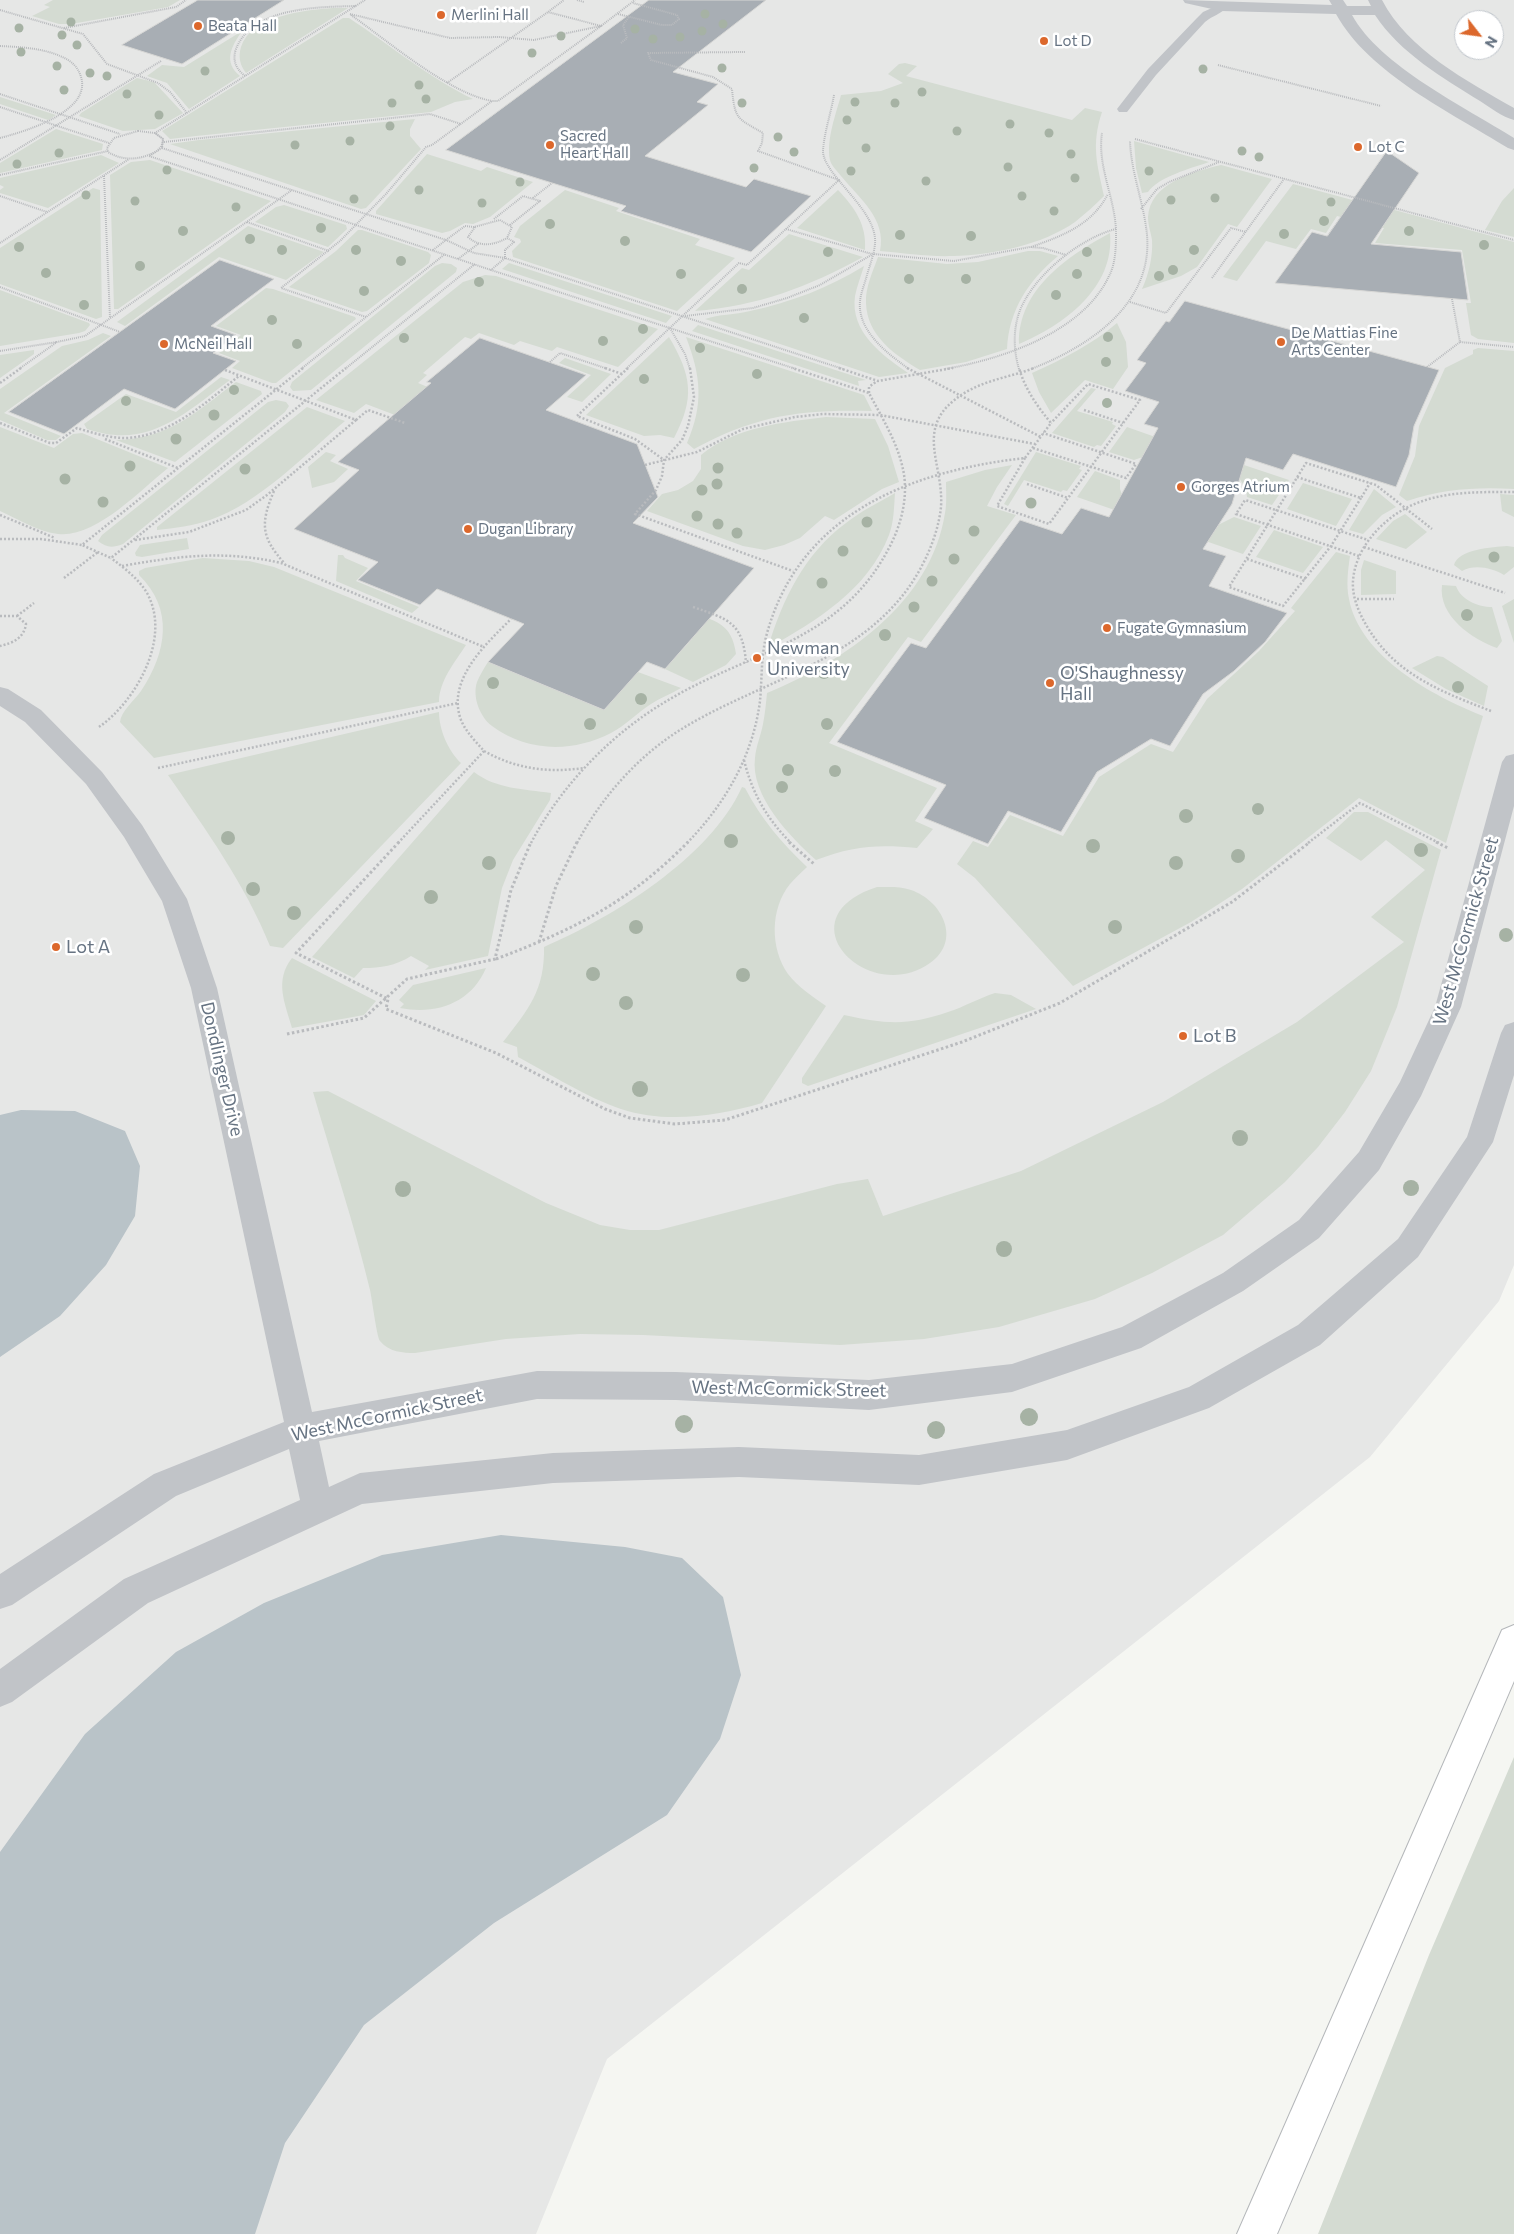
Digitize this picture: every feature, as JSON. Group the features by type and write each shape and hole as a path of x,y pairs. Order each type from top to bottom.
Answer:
{"highway":[{"path":"1257,2234 1514,1642"}],"street":[{"path":"1190,0 1221,7 1376,5 1409,45 1468,88 1514,115"},
{"path":"1338,5 1360,37 1393,67 1421,88 1514,145"},
{"name":"Dondlinger Drive","path":"0,695 33,716 94,778 133,831 174,899 204,988 318,1508"},
{"name":"West McCormick Street","path":"0,1593 165,1486 302,1429 537,1385 676,1386 869,1395 1012,1378 1130,1338 1225,1286 1309,1229 1369,1162 1411,1088 1448,1007 1514,762"},
{"path":"0,1690 136,1591 360,1489 553,1468 739,1462 919,1470 1067,1444 1198,1398 1309,1335 1408,1248 1478,1142 1514,1033"}],"lane":[{"path":"1123,109 1152,72 1201,20 1207,14 1221,7"}],"path":[{"path":"62,28 176,7 186,0"},
{"path":"155,133 366,0"},
{"path":"447,83 564,0"},
{"path":"577,0 584,2"},
{"path":"347,12 447,83 481,99 498,101 635,0"},
{"path":"618,14 667,26 672,25 679,19 677,15 632,3"},
{"path":"245,76 239,71 234,54 240,39 249,28 277,16 319,6 357,6"},
{"path":"0,10 83,34 88,38 102,61 110,66 158,81 167,88 188,113"},
{"path":"548,12 601,26"},
{"path":"350,14 450,38 512,37 534,40 551,38 601,26"},
{"path":"621,44 627,38 623,25 629,17"},
{"path":"0,46 24,46 51,52 70,61 81,73 82,88 73,104 62,114 24,132 0,138"},
{"path":"745,52 648,53 651,60 713,77 732,89 734,112 739,119 764,133 758,151 839,180"},
{"path":"0,160 161,61"},
{"path":"1218,65 1388,108"},
{"path":"0,94 121,134"},
{"path":"834,96 823,152 826,163 853,194 870,223 874,237 873,254 860,302 863,319 872,336 897,362 1041,437"},
{"path":"366,317 282,288 329,251 357,225 426,147 492,101"},
{"path":"0,107 109,143"},
{"path":"164,142 430,114 461,124"},
{"path":"495,959 501,928 514,881 531,841 555,803 584,768 646,714 680,694 763,656 813,630 842,608 861,589 888,553 900,524 904,472 895,447 869,393 870,387 878,381 959,367 1035,342 1064,326 1097,296 1110,275 1115,255 1116,229 1100,147 1103,128"},
{"path":"138,131 160,135 164,142 162,148 149,156 130,159 113,156 108,151 109,143 121,134 138,131"},
{"path":"539,942 554,890 574,845 600,804 627,772 658,745 690,724 810,668 845,646 877,622 901,597 918,572 931,544 939,519 941,493 932,452 932,439 940,415 959,395 972,388 1018,374 1071,351 1094,336 1116,318 1130,302 1137,292 1147,251 1146,229 1132,172 1130,138 1514,240"},
{"path":"162,148 446,240 467,252 505,258 878,381"},
{"path":"0,175 108,151"},
{"path":"149,156 869,393"},
{"path":"0,243 130,159"},
{"path":"1141,209 1157,189 1168,182 1220,162"},
{"path":"104,176 110,319"},
{"path":"1212,278 1284,179"},
{"path":"793,572 635,514 657,488 665,475 664,460 656,450 643,442 577,416 739,262 747,265 839,180"},
{"path":"532,199 552,183"},
{"path":"0,351 85,336 293,190"},
{"path":"786,229 873,254 954,261 1030,247 1057,238 1078,226 1105,203 1109,194"},
{"path":"0,196 48,212"},
{"path":"433,250 465,226 475,227 493,219 523,196 540,201 510,225"},
{"path":"493,219 510,225"},
{"path":"247,222 329,251"},
{"path":"475,227 468,237 478,243 491,245 507,238 512,231 510,225"},
{"path":"1130,302 1166,313 1231,228 1246,232"},
{"path":"1051,423 1039,409 1018,374 1014,350 1014,335 1019,313 1038,279 1066,255 1095,236 1116,229"},
{"path":"491,270 505,258 505,250 514,242 507,238"},
{"path":"458,259 478,243"},
{"path":"1030,247 1048,249 1066,255"},
{"path":"82,545 445,254"},
{"path":"682,316 753,308 787,298 820,285 873,254"},
{"path":"111,558 475,264"},
{"path":"0,288 120,332"},
{"path":"1452,299 1460,342"},
{"path":"664,460 681,441 688,427 693,410 695,388 690,364 682,344 670,328"},
{"path":"0,383 57,342"},
{"path":"1427,367 1460,342 1514,347"},
{"path":"550,362 560,353 622,374"},
{"path":"225,370 356,420"},
{"path":"95,435 108,438 136,436 167,428 180,421 240,376"},
{"path":"1088,384 1140,400 1049,524 997,506 1025,458 1051,423 1088,384"},
{"path":"134,540 189,532 246,510 275,489 368,410 405,423"},
{"path":"1084,410 1123,423"},
{"path":"645,465 698,452 743,428 767,422 824,414 880,416 1035,444"},
{"path":"0,424 50,444 56,443 77,428 178,468"},
{"path":"1033,448 1126,478 1136,464 1043,433"},
{"path":"287,1034 364,1018 388,999 408,979 495,959 587,921 626,896 664,867 691,841 712,815 738,774 752,738 761,690 763,656 776,602 793,572 831,528 879,496 904,485 986,461 1025,458"},
{"path":"1370,484 1331,546 1283,606 1229,587 1306,463 1376,485 1432,529"},
{"path":"1297,478 1360,498"},
{"path":"1027,484 1068,498"},
{"path":"275,489 266,508 264,535 274,552 287,566"},
{"path":"1491,711 1460,700 1432,686 1395,660 1371,632 1357,599 1353,583 1359,556 1368,540 1385,522 1406,508 1441,496 1514,492"},
{"path":"1359,556 1236,514 1245,500 1368,540"},
{"path":"0,515 58,540"},
{"path":"0,539 58,540 82,545 111,558 122,566 134,577 150,600 155,624 153,649 141,678 126,702 110,721"},
{"path":"1364,547 1505,593"},
{"path":"64,578 98,552"},
{"path":"122,566 199,554 228,553 256,556 287,566 484,646"},
{"path":"1247,559 1306,579"},
{"path":"1357,599 1394,599"},
{"path":"17,616 34,604"},
{"path":"693,606 731,621 742,633 746,663"},
{"path":"0,616 17,616 24,620 26,624 23,634 12,643 0,646"},
{"path":"511,619 484,646 469,668 460,686 458,703 461,719 471,736 484,751 496,759 519,767 564,771 584,768"},
{"path":"158,768 458,703"},
{"path":"388,999 296,953 484,751"},
{"path":"744,759 747,775 758,800 773,824 789,844 814,864"},
{"path":"388,999 386,1009 496,1054 605,1109 630,1118 675,1124 725,1120 962,1042 1060,1003 1232,902 1360,803 1451,850"}],"shaded area":[{"name":"Newman University","path":"0,0 1514,0 1514,1265 1499,1301 1370,1457 607,2059 536,2234 0,2234"},
{"path":"53,0 180,0 168,7 71,24 59,24 32,16 50,7 44,5"},
{"path":"348,8 246,73 240,61 240,51 247,37 256,28 267,22 294,13"},
{"path":"343,18 349,18 425,71 473,99 455,102 431,112 170,139 162,131"},
{"path":"242,31 232,49 230,60 235,71 240,76 189,109 167,83 147,76 162,65 184,67"},
{"path":"905,63 917,66 906,76 1072,120 1085,108 1102,112 1097,135 1096,154 1104,196 1075,222 1062,230 1048,237 1017,247 984,254 953,256 880,251 881,239 875,219 870,210 831,162 829,152 830,136 841,95 881,91 903,83 888,74 899,64"},
{"path":"137,78 154,82 183,113 155,129 123,131 79,116 81,113"},
{"path":"0,97 56,115 48,120 0,104"},
{"path":"415,119 410,129 410,136 421,149 366,208 361,209 170,144 199,140"},
{"path":"56,129 103,144 102,150 0,173 0,163"},
{"path":"1134,141 1209,162 1167,177 1148,192 1142,193 1136,168"},
{"path":"427,154 481,171 487,167 533,182 490,217 473,224 465,223 442,233 376,214 376,211"},
{"path":"101,155 119,163 48,208 0,193 0,190 4,187 0,185 0,178"},
{"path":"150,160 271,201 118,309 114,309 110,175 131,162"},
{"path":"1221,165 1272,179 1237,227 1228,224 1197,267 1181,276 1142,289 1149,271 1152,252 1148,217 1156,196 1175,181 1198,171"},
{"path":"1293,184 1356,201 1345,218 1337,216 1326,233 1311,229 1296,249 1266,241 1237,281 1223,277"},
{"path":"93,188 100,190 102,317 96,319 0,284 0,248"},
{"path":"1514,188 1514,237 1485,230 1502,201"},
{"path":"565,190 619,208 616,211 700,239 695,245 735,258 677,311 513,257 512,251 521,242 520,239 514,237 520,226"},
{"path":"838,190 859,217 864,233 865,250 797,228"},
{"path":"284,205 346,225 347,229 328,247 255,222 276,207"},
{"path":"1387,208 1514,242 1514,343 1478,339 1471,335 1466,303 1471,303 1462,250 1375,243 1384,228 1376,226"},
{"path":"248,226 324,252 286,280 219,257 125,326 117,322"},
{"path":"358,230 428,252 431,255 429,263 367,311 362,312 289,287 336,251"},
{"path":"1110,233 1109,253 1104,271 1095,287 1083,302 1053,326 1019,344 1021,324 1027,307 1036,291 1048,276 1078,252"},
{"path":"789,234 863,257 802,286 761,300 695,311 742,268 749,270"},
{"path":"1028,251 1040,251 1058,256 1029,286 1022,297 1012,322 1007,349 966,362 920,370 892,351 877,335 871,325 866,297 878,257 947,264 978,262"},
{"path":"442,263 451,264 457,268 456,272 311,390 293,391 290,387 292,382 435,266"},
{"path":"509,263 672,316 666,323 502,269"},
{"path":"864,266 855,296 855,309 858,321 863,331 878,350 908,373 879,377 705,319 744,312 795,299 823,288"},
{"path":"485,275 496,276 658,329 618,367 557,347 552,351 520,341 514,345 479,333 471,339 465,337 423,373 427,375 418,383 435,390 403,418 366,404 354,413 316,400 463,282"},
{"path":"266,288 355,317 356,319 276,383 232,368 240,361 219,353 241,335 216,326"},
{"path":"0,290 89,323 90,325 85,331 79,333 0,346"},
{"path":"1117,323 1126,342 1128,367 1113,389 1085,380 1051,413 1039,392 1032,373 1076,351"},
{"path":"698,325 866,380 858,381 859,386 692,331"},
{"path":"103,333 111,336 4,413 61,436 56,440 47,440 0,420 0,389 62,346 88,340"},
{"path":"669,337 682,364 688,387 685,411 674,438 660,435 644,436 586,415"},
{"path":"686,337 864,395 872,411 823,411 780,416 738,428 694,449 687,443 696,415 699,390 695,365"},
{"path":"1478,348 1514,351 1514,489 1486,488 1460,490 1407,501 1399,495 1415,456 1419,426 1445,368 1473,354 1473,350"},
{"path":"34,350 34,354 0,378 0,355"},
{"path":"565,358 611,374 582,402 567,397 591,375 559,363"},
{"path":"221,377 230,380 181,416 147,432 129,435 109,434 87,429 84,424 126,394 176,412"},
{"path":"236,382 261,391 262,394 175,462 116,440 151,435 167,429 181,422"},
{"path":"1091,388 1096,389 1077,411 1113,422 1112,424 1116,426 1101,446 1097,445 1094,447 1052,433"},
{"path":"276,400 286,402 289,406 285,412 123,544 110,547 98,541 102,535 268,402"},
{"path":"307,407 345,421 281,477 228,513 204,522 157,530 157,527"},
{"path":"826,417 875,419 888,446 899,482 882,489 834,520 825,516 800,538 765,550 743,546 647,511 662,494 678,490 693,481 701,469 701,455 729,438 761,427"},
{"path":"0,427 54,448 73,434 82,433 168,468 102,521 87,529 72,533 51,533 0,511"},
{"path":"1127,427 1178,445 1134,460 1109,452"},
{"path":"326,452 336,455 330,461 348,469 334,482 312,488 308,467"},
{"path":"1036,452 1081,466 1079,469 1082,470 1067,491 1063,490 1061,492 1024,480 1008,506 1004,504"},
{"path":"1238,463 1289,480 1272,505 1247,497 1246,489 1236,473"},
{"path":"1012,465 987,506 1016,515 921,642 908,637 829,743 937,788 915,821 933,829 917,848 865,847 816,860 784,827 765,800 759,786 755,772 755,758 764,720 767,693 826,664 854,646 880,625 903,601 922,575 937,545 946,509 946,482 985,470"},
{"path":"1095,471 1120,480 1120,489 1129,515 1077,497"},
{"path":"1303,483 1352,499 1336,526 1287,509"},
{"path":"1374,489 1396,507 1382,515 1363,534 1349,530"},
{"path":"895,493 891,530 880,555 868,572 854,588 822,615 768,648 788,595 818,548 852,519"},
{"path":"1500,494 1514,495 1514,517 1502,511"},
{"path":"1405,514 1427,532 1406,549 1376,539 1393,521"},
{"path":"1234,517 1261,526 1243,554 1194,537"},
{"path":"1274,530 1323,547 1303,573 1256,557"},
{"path":"187,538 189,549 142,557 136,556 135,553 140,545"},
{"path":"1507,546 1514,547 1514,567 1504,575 1494,570 1483,568 1472,568 1462,571 1454,565 1462,555 1469,552"},
{"path":"1336,552 1350,556 1349,599 1356,620 1368,639 1383,656 1401,672 1422,685 1463,708 1483,716 1446,843 1359,798 1242,889 1191,922 1073,986 975,878 957,864 973,841 988,847 1010,815 1063,836 1099,777 1151,744 1173,752 1207,699 1259,651 1295,611 1291,608"},
{"path":"338,555 343,555 345,558 368,568 356,581 419,607 412,613 336,581"},
{"path":"203,558 249,561 274,567 466,645 445,679 439,702 154,758 120,722 123,714 150,676 157,661 163,631 162,616 158,602 150,588 139,575 139,571 145,568"},
{"path":"1364,560 1396,571 1396,594 1361,595 1361,570"},
{"path":"1442,585 1456,586 1458,591 1471,602 1481,606 1492,607 1502,641 1497,648 1477,639 1451,616 1445,607"},
{"path":"1514,599 1514,643 1502,606"},
{"path":"688,611 714,621 726,629 734,643 736,654 726,665 693,682 665,669 692,639"},
{"path":"1437,656 1443,657 1488,686 1484,706 1446,689 1412,668"},
{"path":"488,662 604,710 638,672 681,688 651,704 616,730 596,740 565,746 535,745 506,735 492,726 481,712 476,700 476,688 478,679"},
{"path":"439,712 445,739 461,763 283,948 270,946 237,879 168,775"},
{"path":"474,772 483,778 501,785 551,793 550,800 513,860 502,888 488,956 425,970 429,966 411,956 388,966 363,968 354,978 312,957"},
{"path":"742,787 745,788 773,830 807,867 783,894 776,917 775,941 782,964 788,974 801,987 826,1006 762,1103 710,1115 674,1117 638,1114 595,1099 518,1057 517,1047 503,1042 520,1020 538,988 544,962 544,947 629,902 683,861 707,838 727,813"},
{"path":"1354,812 1368,812 1441,850 1397,1007 1371,1071 1345,1112 1318,1147 1285,1182 1223,1235 1152,1273 1095,1299 999,1327 924,1339 840,1345 643,1335 580,1334 506,1339 415,1353 392,1350 380,1341 364,1265 313,1092 328,1091 546,1203 600,1225 630,1230 659,1230 837,1184 868,1179 883,1216 1021,1171 1163,1102 1297,1022 1404,942 1371,917 1425,870 1386,840 1361,861 1326,838"},
{"path":"877,887 898,887 911,890 922,895 940,912 946,933 945,944 940,954 930,963 906,974 882,974 861,966 844,953 835,936 836,918 849,901"},
{"path":"292,958 376,1001 364,1015 292,1028 284,1001 282,984 283,975"},
{"path":"486,968 480,980 471,990 451,1004 427,1010 400,1008 404,1004 399,1000 413,985"},
{"path":"995,993 1011,995 1036,1009 808,1086 802,1083 802,1078 844,1015 884,1022 921,1020 960,1008"},
{"path":"21,1110 75,1111 125,1131 140,1166 135,1216 106,1265 60,1316 0,1357 0,1115"},
{"path":"501,1535 625,1547 682,1558 723,1597 741,1675 720,1739 667,1815 494,1923 364,2025 285,2143 255,2234 0,2234 0,1852 85,1734 176,1652 264,1603 382,1555"},
{"path":"1514,1757 1514,2234 1318,2234 1429,1955"}],"building":[{"name":"Beata Hall","path":"198,0 284,0 182,64 122,45"},
{"name":"Sacred Heart Hall","path":"649,0 766,0 673,72 718,84 697,102 708,105 645,156 746,187 754,179 811,196 751,252 621,211 626,206 446,150"},
{"path":"1387,151 1419,173 1371,244 1461,252 1468,300 1275,283 1312,232 1327,236"},
{"name":"McNeil Hall","path":"220,260 274,279 211,326 236,335 213,353 236,361 175,409 124,389 64,434 9,412"},
{"name":"O'Shaughnessy Hall","path":"1185,301 1439,370 1414,426 1409,455 1396,487 1293,454 1283,470 1246,458 1232,504 1203,549 1226,556 1209,586 1287,613 1265,642 1234,671 1203,694 1170,746 1151,739 1097,772 1061,832 1008,811 988,844 924,818 946,785 837,742 911,643 926,648 1020,520 1062,534 1081,508 1109,517 1158,428 1144,424 1159,402 1125,391 1146,363 1137,360 1166,321 1169,322"},
{"name":"Dugan Library","path":"480,338 586,375 546,410 637,444 658,497 633,523 754,568 665,669 647,662 604,710 488,662 524,624 437,589 420,605 358,580 378,562 294,529 359,470 338,462 431,383 427,382"}],"place":[{"name":"Merlini Hall","path":"441,15"},
{"name":"Beata Hall","path":"198,26"},
{"name":"Lot D","path":"1044,41"},
{"name":"Sacred Heart Hall","path":"550,145"},
{"name":"Lot C","path":"1358,147"},
{"name":"De Mattias Fine Arts Center","path":"1281,342"},
{"name":"McNeil Hall","path":"164,344"},
{"name":"Gorges Atrium","path":"1181,487"},
{"name":"Dugan Library","path":"468,529"},
{"name":"Fugate Gymnasium","path":"1107,628"},
{"name":"Newman University","path":"757,658"},
{"name":"O'Shaughnessy Hall","path":"1050,683"},
{"name":"Lot A","path":"56,947"},
{"name":"Lot B","path":"1183,1036"}]}
